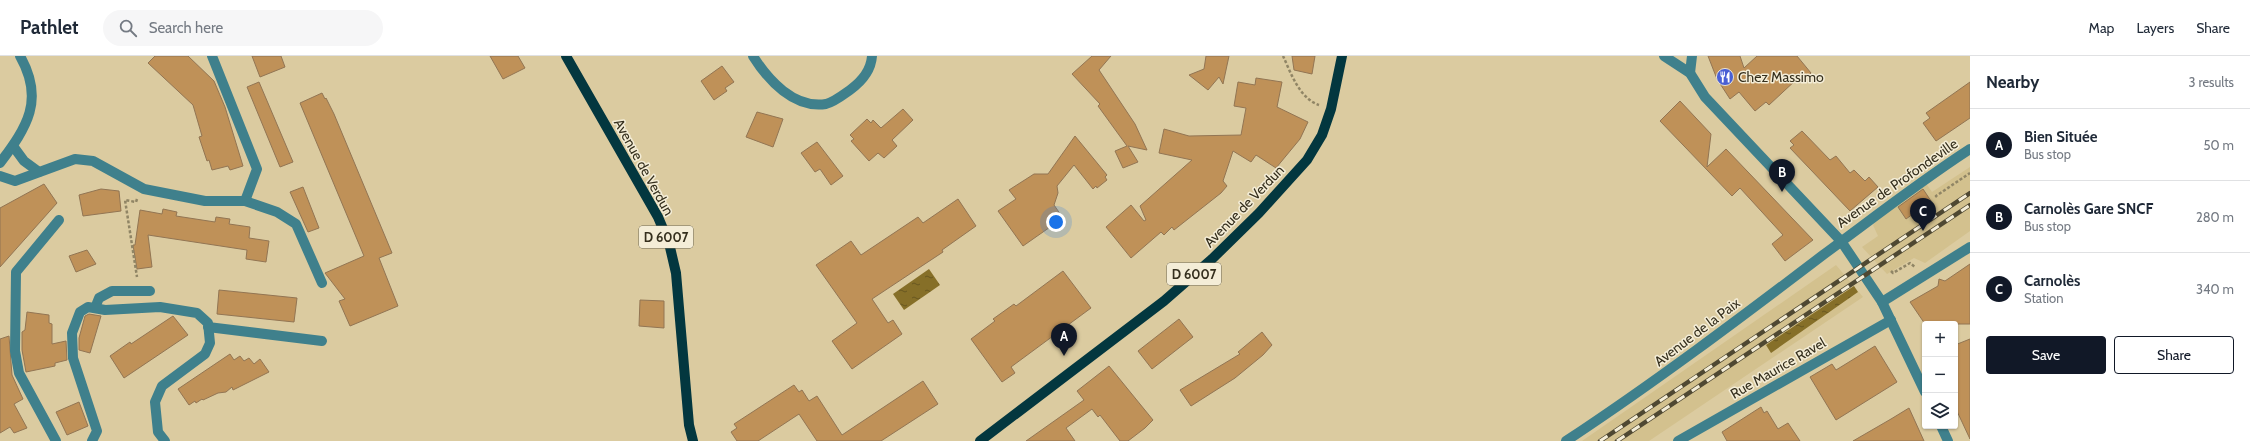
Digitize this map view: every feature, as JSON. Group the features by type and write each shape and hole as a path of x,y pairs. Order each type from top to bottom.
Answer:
{"main road":[{"name":"Avenue de Verdun","path":"566,56 658,217 669,243 676,273 688,418 693,441"},
{"name":"Avenue de Verdun","path":"980,441 1164,301 1212,259 1259,213 1308,160 1322,134 1331,109 1342,56"}],"street":[{"path":"0,163 13,146 29,119 33,90 20,56"},
{"path":"212,56 257,169 245,201"},
{"path":"753,56 760,67 787,94 803,102 826,104 841,96 861,82 872,62 872,56"},
{"path":"1664,56 1690,73 1705,97 1841,241 1882,302 1922,386"},
{"path":"1690,73 1692,56"},
{"path":"13,146 24,161 39,172"},
{"name":"Avenue de Profondeville","path":"1841,241 1917,184 1970,149"},
{"path":"0,176 15,181 75,159 93,161 144,189 205,201 245,201 277,212 296,224 322,283"},
{"path":"56,441 19,373 15,351 16,272 59,220"},
{"name":"Avenue de la Paix","path":"1566,441 1626,401 1841,241"},
{"path":"1882,302 1970,247"},
{"path":"95,308 99,298 105,294 137,290 150,291"},
{"path":"92,441 97,432 73,358 72,333 80,312 88,307 160,307 197,313 208,323 210,343 205,354 162,386 155,402 158,432 164,441"},
{"name":"Rue Maurice Ravel","path":"1678,441 1891,320"},
{"path":"208,327 322,341"},
{"path":"1942,429 1948,441"}],"path":[{"path":"1283,56 1296,84 1308,98 1316,104 1331,109"},
{"path":"1937,197 1936,196 1970,173"},
{"path":"134,202 125,200 137,279 137,290"}],"shaded area":[{"path":"1970,167 1970,231 1925,263 1914,258 1887,274 1862,247 1878,236 1873,225 1887,208 1925,182 1932,192"},
{"path":"1836,265 1863,297 1649,441 1582,441"}],"water":[{"path":"929,269 940,285 904,310 893,294"},
{"path":"1854,286 1858,292 1771,353 1766,345"}],"building":[{"path":"155,56 188,56 214,81 225,107 243,166 230,170 228,166 212,170 209,160 207,161 199,137 202,136 193,105 148,63"},
{"path":"252,56 281,56 285,67 260,77"},
{"path":"490,56 518,56 525,68 503,79"},
{"path":"1092,56 1111,56 1099,70 1135,124 1147,150 1128,146 1138,162 1123,168 1115,151 1127,146 1098,106 1100,104 1072,74"},
{"path":"1206,56 1229,56 1223,84 1219,77 1208,90 1189,75 1204,69"},
{"path":"1292,56 1315,56 1312,74 1294,70"},
{"path":"1708,56 1740,56 1744,68 1757,56 1797,56 1811,73 1800,83 1797,79 1769,105 1766,102 1755,111 1739,92 1730,99 1717,79"},
{"path":"722,66 734,82 725,88 727,91 714,100 701,81"},
{"path":"1256,78 1282,82 1277,107 1308,122 1300,139 1276,168 1256,155 1251,162 1233,151 1223,181 1227,186 1221,193 1174,230 1172,227 1164,235 1161,232 1131,258 1106,227 1131,205 1144,221 1146,220 1140,206 1192,160 1159,153 1164,129 1189,136 1241,135 1246,108 1234,106 1238,82 1255,85"},
{"path":"259,82 293,162 280,167 247,87"},
{"path":"1970,82 1970,118 1936,141 1923,123 1930,118 1926,113"},
{"path":"322,93 334,114 392,253 379,258 398,306 350,326 339,301 345,299 325,273 364,256 300,103"},
{"path":"1680,101 1711,134 1707,167 1726,149 1813,240 1785,261 1772,244 1783,235 1740,188 1732,196 1660,121"},
{"path":"903,109 913,120 892,140 897,146 884,158 878,153 869,161 851,141 854,139 850,135 867,119 871,123 873,120 881,128"},
{"path":"757,112 783,119 773,147 746,137"},
{"path":"1802,131 1830,160 1836,156 1850,173 1854,170 1865,181 1869,177 1878,187 1850,211 1790,148 1794,145 1790,141"},
{"path":"1075,136 1107,175 1105,177 1107,180 1097,188 1096,186 1093,189 1074,165 1057,186 1058,193 1054,205 1063,218 1023,246 998,211 1016,199 1009,190 1034,174 1048,174"},
{"path":"817,142 843,176 831,185 820,169 815,172 801,153"},
{"path":"44,184 57,203 0,267 0,208"},
{"path":"303,187 319,228 308,232 290,192"},
{"path":"101,189 119,191 121,211 83,216 79,195"},
{"path":"1923,189 1931,201 1906,219 1898,207"},
{"path":"958,199 976,226 942,250 943,252 872,299 888,323 893,320 902,334 852,369 832,341 857,323 816,265 851,241 861,255 918,217 923,223"},
{"path":"163,209 177,212 176,216 215,222 216,217 230,219 229,224 250,227 249,238 269,241 266,262 246,259 247,250 148,235 152,267 137,269 133,245 135,245 140,210 162,214"},
{"path":"87,250 96,264 76,272 69,256"},
{"path":"1970,264 1970,324 1958,324 1958,321 1923,321 1910,302 1938,286 1939,279 1945,281"},
{"path":"1063,271 1091,308 1011,367 1015,373 1002,382 971,339 995,321 993,319 1014,304 1016,306"},
{"path":"219,290 297,298 294,322 217,314"},
{"path":"640,300 664,301 664,328 639,326"},
{"path":"27,312 49,315 49,323 52,324 52,344 66,341 67,360 55,363 55,366 26,372 22,350 22,332 25,330"},
{"path":"89,314 101,316 90,353 79,350 79,338 85,316"},
{"path":"173,316 188,335 124,378 110,356"},
{"path":"1179,319 1193,337 1152,369 1138,351"},
{"path":"1262,332 1272,345 1263,355 1235,378 1191,406 1180,390 1240,354 1238,352"},
{"path":"9,336 12,375 23,399 14,404 27,428 14,433 10,427 0,433 0,339"},
{"path":"1970,339 1970,439 1958,413 1958,344"},
{"path":"1875,346 1897,382 1836,420 1810,377 1832,364 1836,370"},
{"path":"230,354 234,360 240,356 244,361 249,358 254,364 260,359 269,372 233,390 232,387 226,392 218,393 196,403 195,401 189,405 178,389"},
{"path":"1109,366 1153,420 1145,428 1128,441 1120,441 1100,415 1098,417 1092,409 1066,428 1075,441 1026,441 1084,400 1077,391"},
{"path":"923,381 938,404 881,441 817,441 799,414 758,441 737,441 731,432 737,428 734,424 794,385 799,392 802,390 809,401 817,396 842,435"},
{"path":"79,402 88,426 67,435 56,412"},
{"path":"1761,407 1764,413 1767,411 1778,429 1788,423 1800,441 1727,441 1722,432"},
{"path":"1909,408 1924,441 1853,441 1891,419"}],"railway":[{"path":"1600,441 1970,193"},
{"path":"1617,441 1970,205"}],"place":[{"name":"Chez Massimo","path":"1725,77"},
{"name":"Carnolès Gare SNCF","path":"1782,192"},
{"name":"Carnolès","path":"1923,231"},
{"name":"Bien Située","path":"1064,356"}]}
